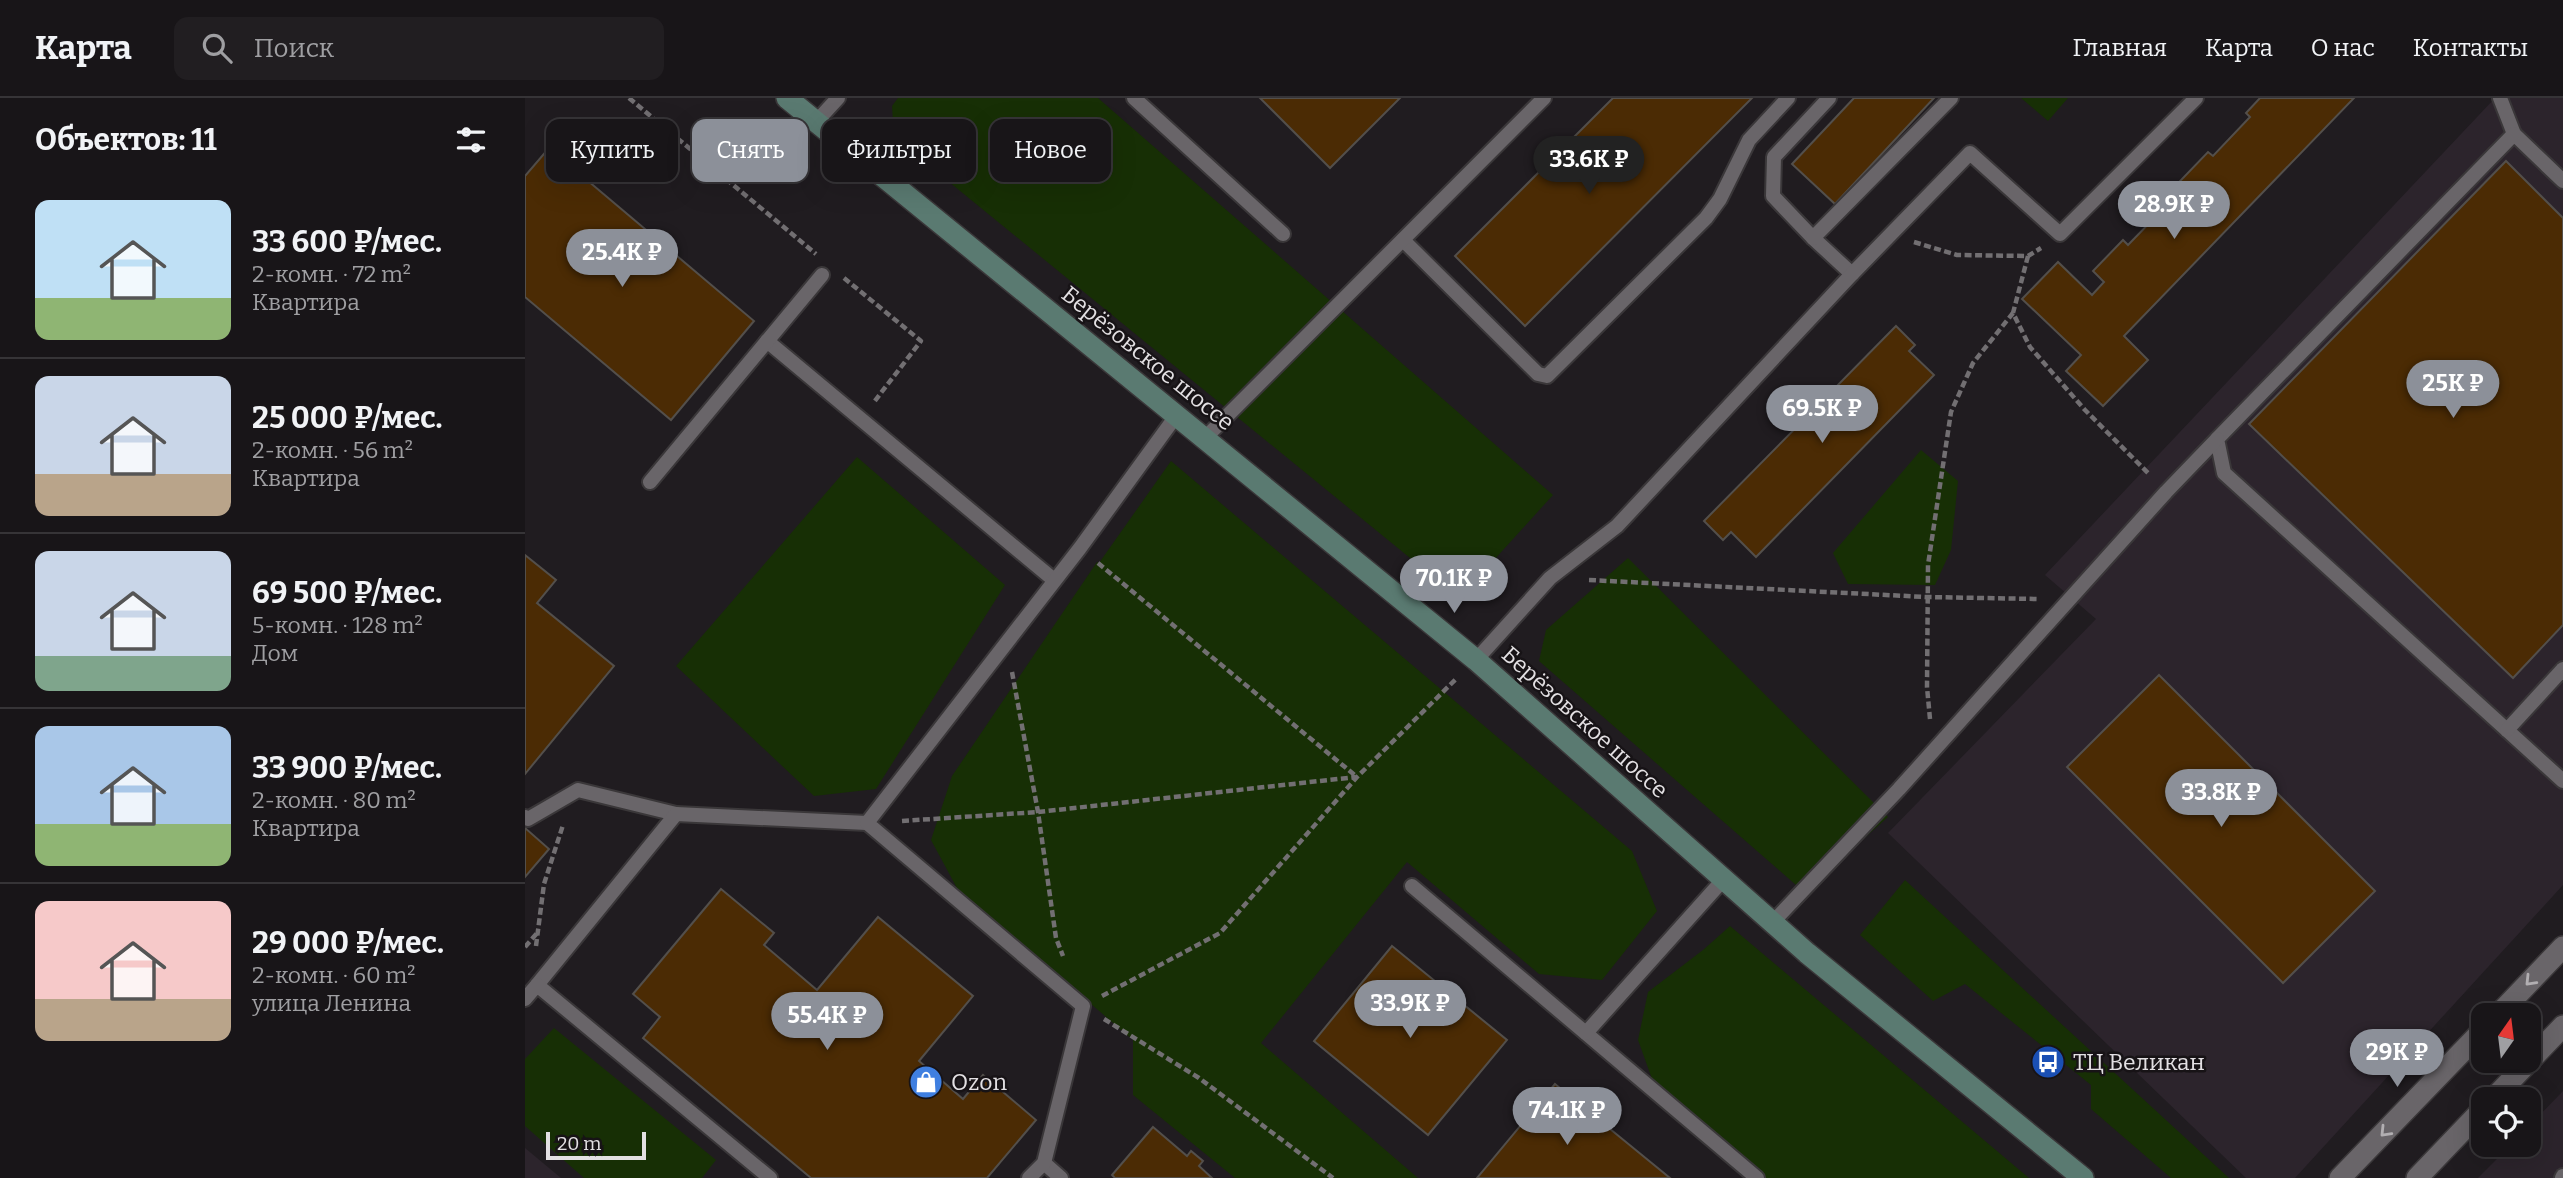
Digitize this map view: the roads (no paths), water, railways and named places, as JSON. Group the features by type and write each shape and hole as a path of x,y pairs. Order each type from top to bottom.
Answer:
{"main road":[{"name":"Берёзовское шоссе","path":"787,98 1476,660 1773,923 2083,1178"}],"street":[{"path":"2509,1003 2563,947"},
{"path":"2505,1087 2563,1026"},
{"path":"2340,1178 2471,1042"},
{"path":"2417,1178 2471,1122"}],"lane":[{"path":"816,122 838,98"},
{"path":"1133,98 1283,233"},
{"path":"1205,438 1544,98"},
{"path":"1403,240 1538,374 1547,376 1706,218 1720,199 1748,140 1788,98"},
{"path":"1829,98 1774,157 1773,195 1813,238 1852,274"},
{"path":"1813,238 1951,98"},
{"path":"1476,660 1550,578 1617,526 1852,274 1970,153 2060,234 2196,98"},
{"path":"2500,98 2514,134 2563,181"},
{"path":"1773,923 1933,752 2166,492 2514,134"},
{"path":"650,482 824,269"},
{"path":"767,341 1054,580"},
{"path":"867,823 1080,548 1176,416"},
{"path":"2217,439 2224,473 2563,781"},
{"path":"2507,730 2563,669"},
{"path":"525,817 528,819 578,790 676,814 867,823 1083,1006 1044,1163 1030,1178"},
{"path":"525,999 676,814"},
{"path":"1586,1032 1723,880"},
{"path":"1412,886 1757,1178"},
{"path":"537,985 770,1178"},
{"path":"1044,1163 1061,1178"}],"place":[{"name":"ТЦ Великан","path":"2048,1062"},
{"name":"Ozon","path":"926,1082"}]}
